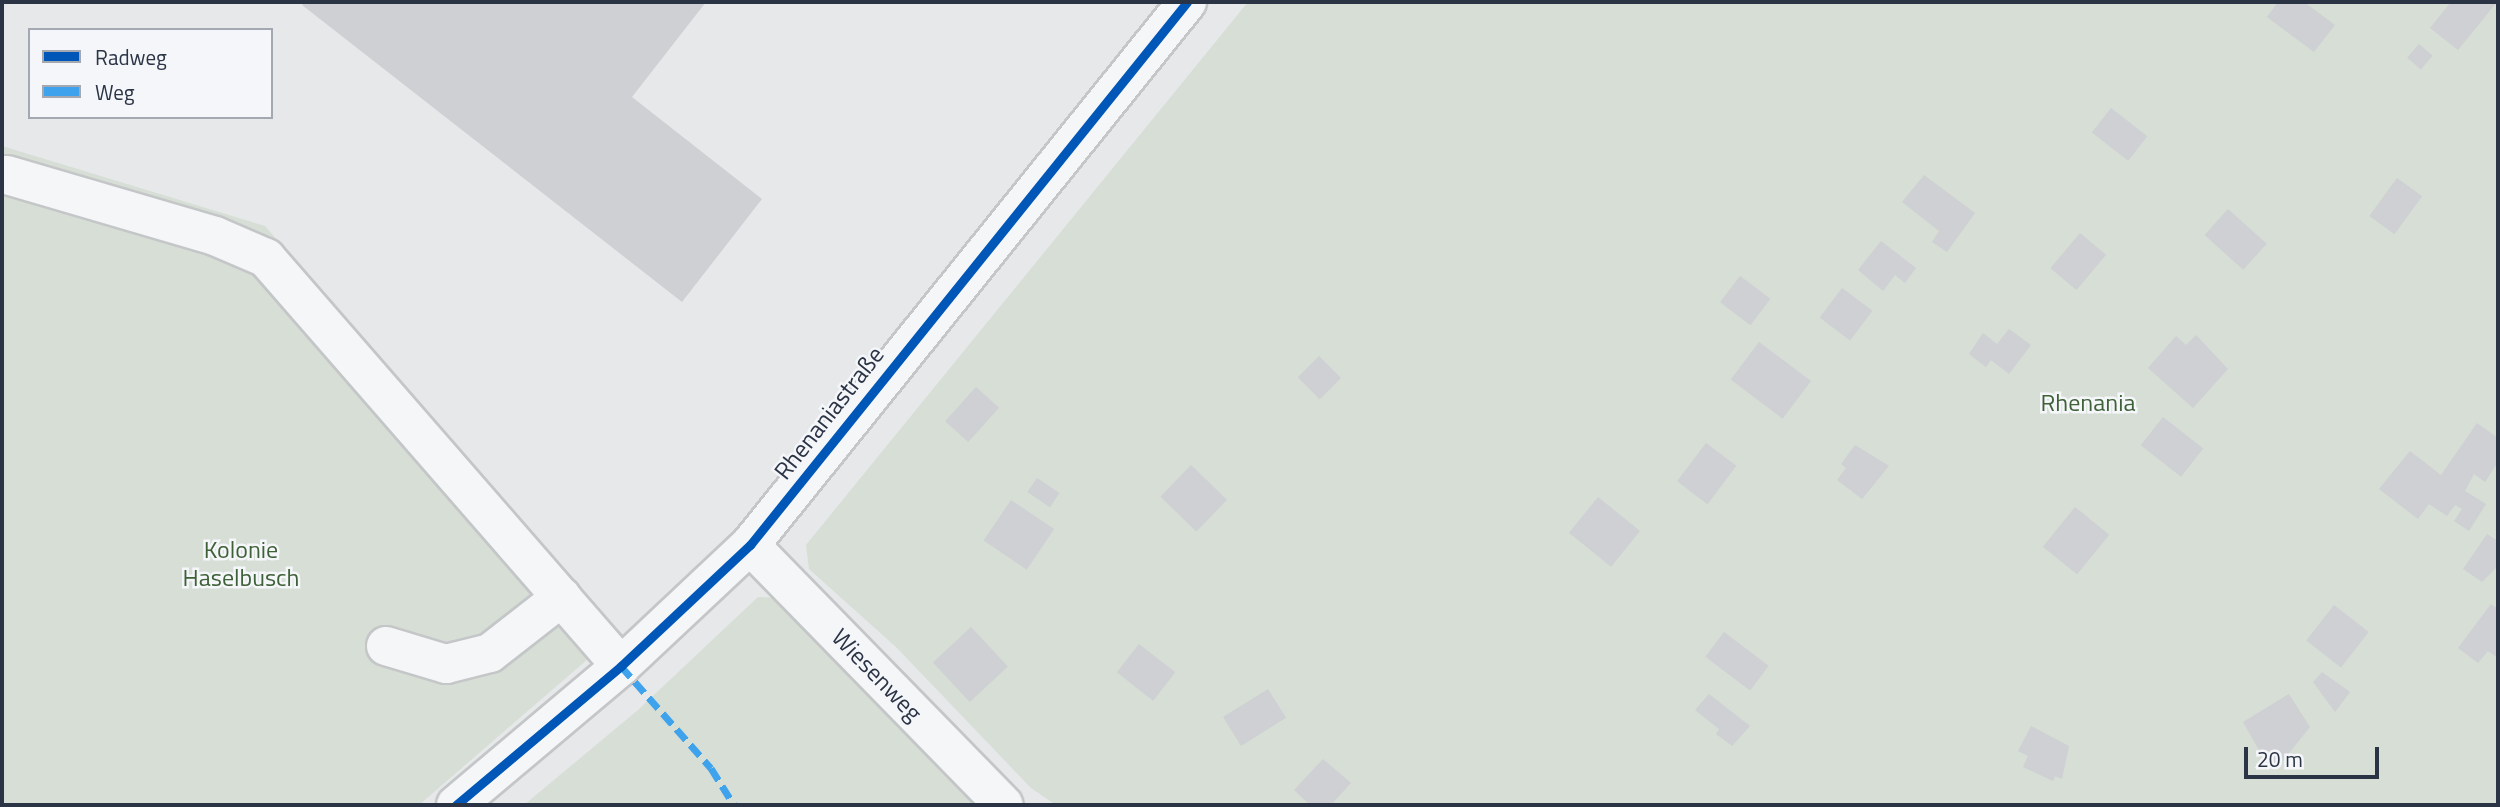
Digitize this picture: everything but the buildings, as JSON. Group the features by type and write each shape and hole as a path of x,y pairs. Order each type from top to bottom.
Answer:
{"street":[{"name":"Rhenaniastraße","path":"456,805 621,666 750,545 1187,2"},
{"path":"7,175 215,236 266,258 621,666"},
{"name":"Wiesenweg","path":"750,545 1004,805"},
{"path":"386,646 446,664 490,653 562,597"}],"green space":[{"name":"Rhenania","path":"1248,2 2498,2 2498,805 1056,805 1031,788 897,648 809,569 806,545"},
{"name":"Kolonie Haselbusch","path":"2,146 265,226 618,633 419,805 2,805"},
{"path":"758,597 784,598 984,805 524,805 638,710"}],"marked path":[{"path":"621,666 711,768 734,805"}],"cycle path":[{"path":"456,805 621,666 750,545 1187,2"}]}
